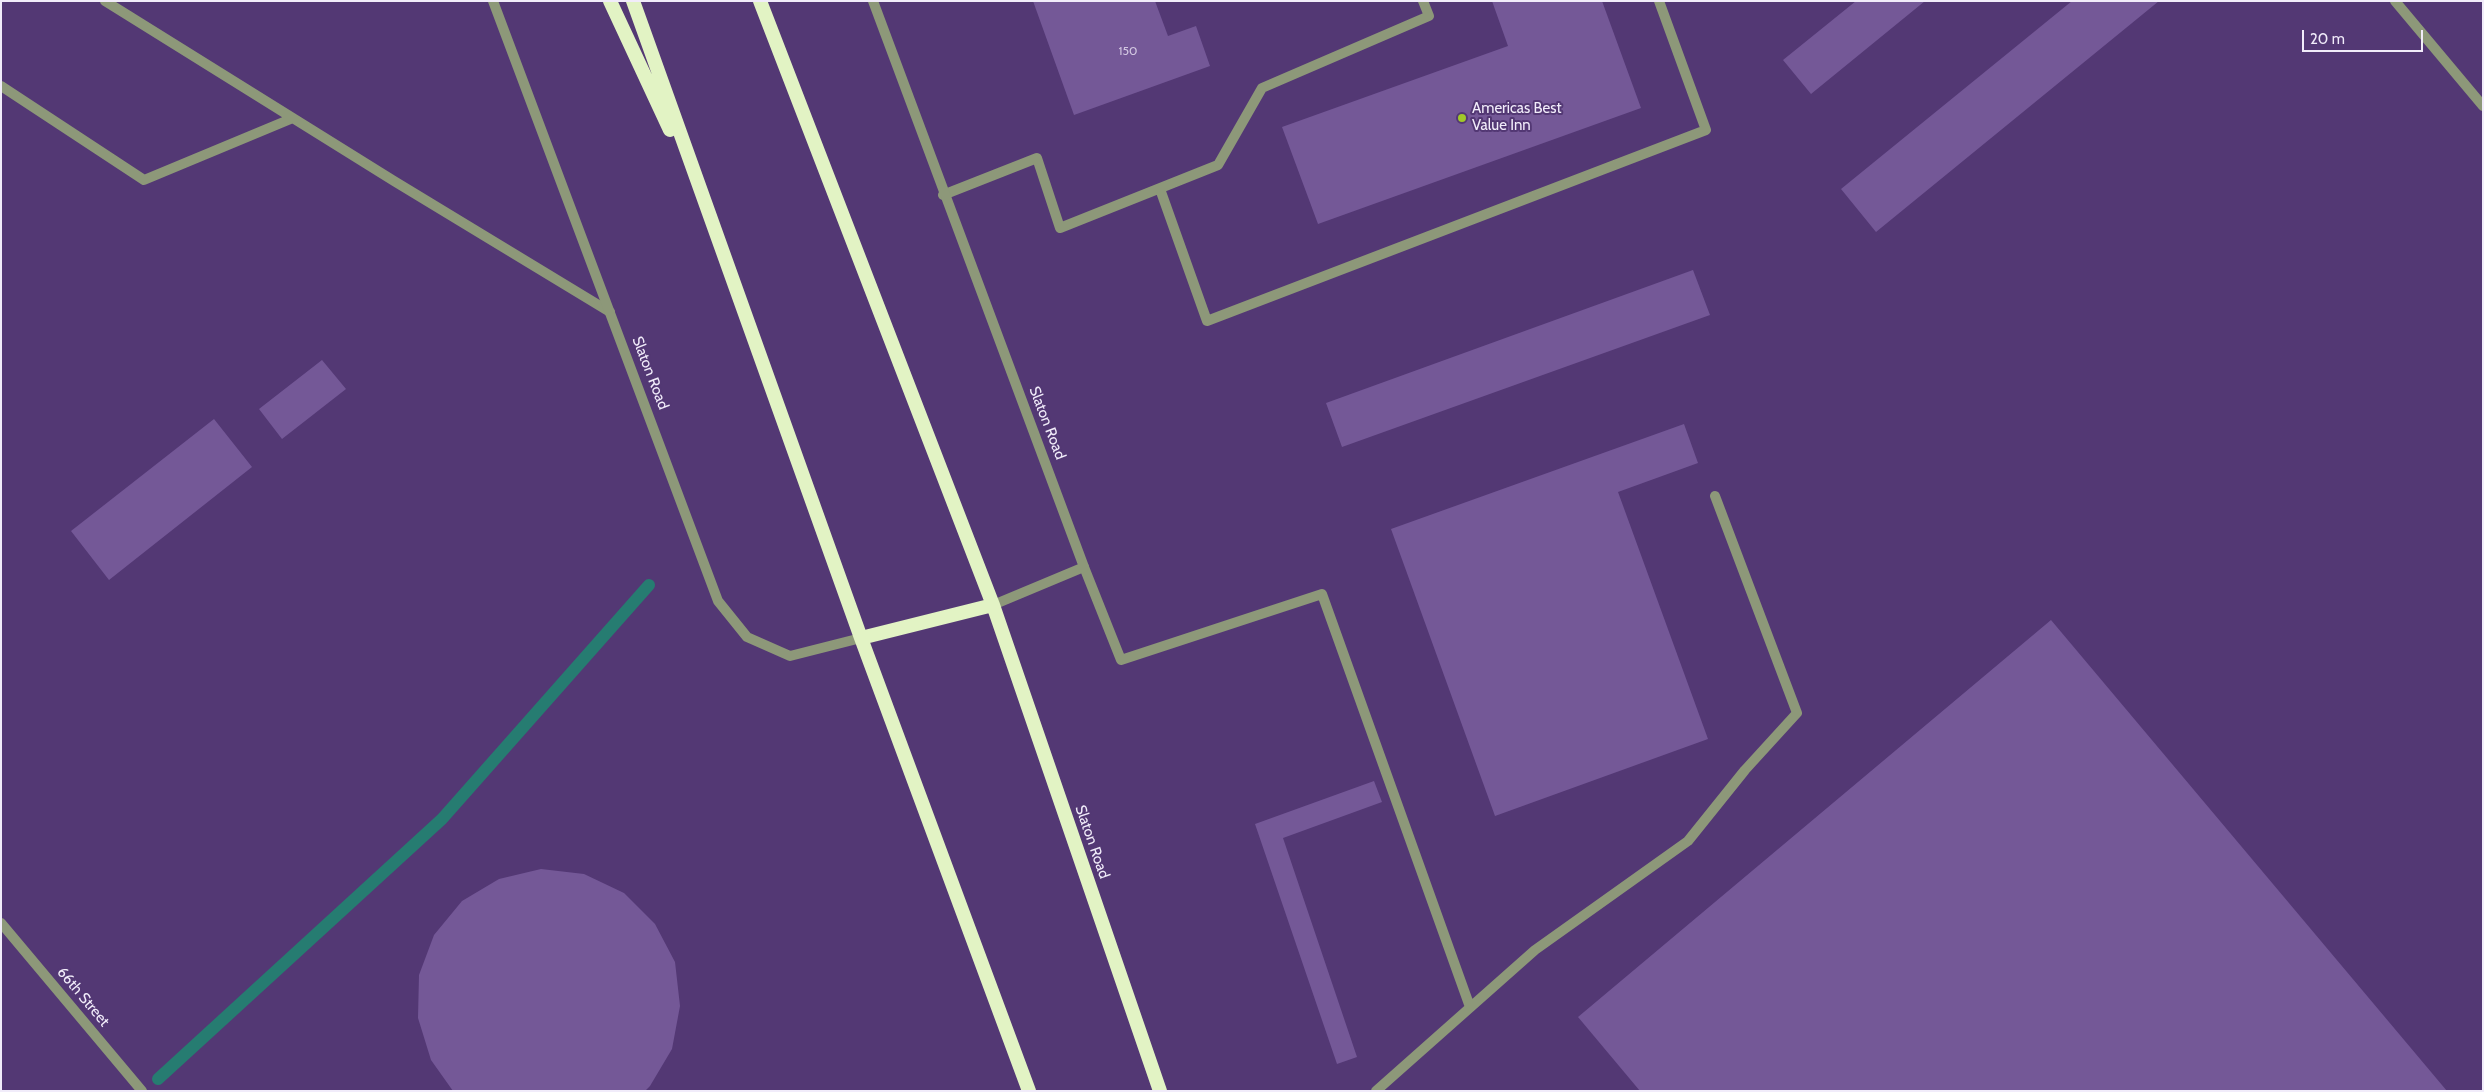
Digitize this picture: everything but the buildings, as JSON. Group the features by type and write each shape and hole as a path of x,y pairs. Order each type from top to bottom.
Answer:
{"highway":[{"path":"610,1 707,208"},
{"path":"633,1 862,638 1030,1091"},
{"name":"Slaton Road","path":"760,1 992,605 1160,1091"},
{"path":"862,638 992,605"}],"street":[{"path":"105,1 610,312"},
{"name":"Slaton Road","path":"493,1 718,600 747,637 790,656 862,638"},
{"name":"Slaton Road","path":"872,1 943,195 1084,567 1122,660 1322,594 1470,1007"},
{"path":"943,195 1036,158 1060,228 1160,189 1218,165 1262,88 1429,16 1423,1"},
{"path":"1160,189 1207,321 1706,130 1659,1"},
{"path":"2396,1 2483,106"},
{"path":"1,86 144,180 293,118"},
{"path":"1376,1091 1535,950 1688,841 1745,770 1797,713 1715,496"},
{"path":"992,605 1084,567"},
{"name":"66th Street","path":"1,924 142,1091"}],"waterway":[{"path":"158,1079 442,819 649,585"}],"place":[{"name":"Americas Best Value Inn","path":"1462,118"}]}
